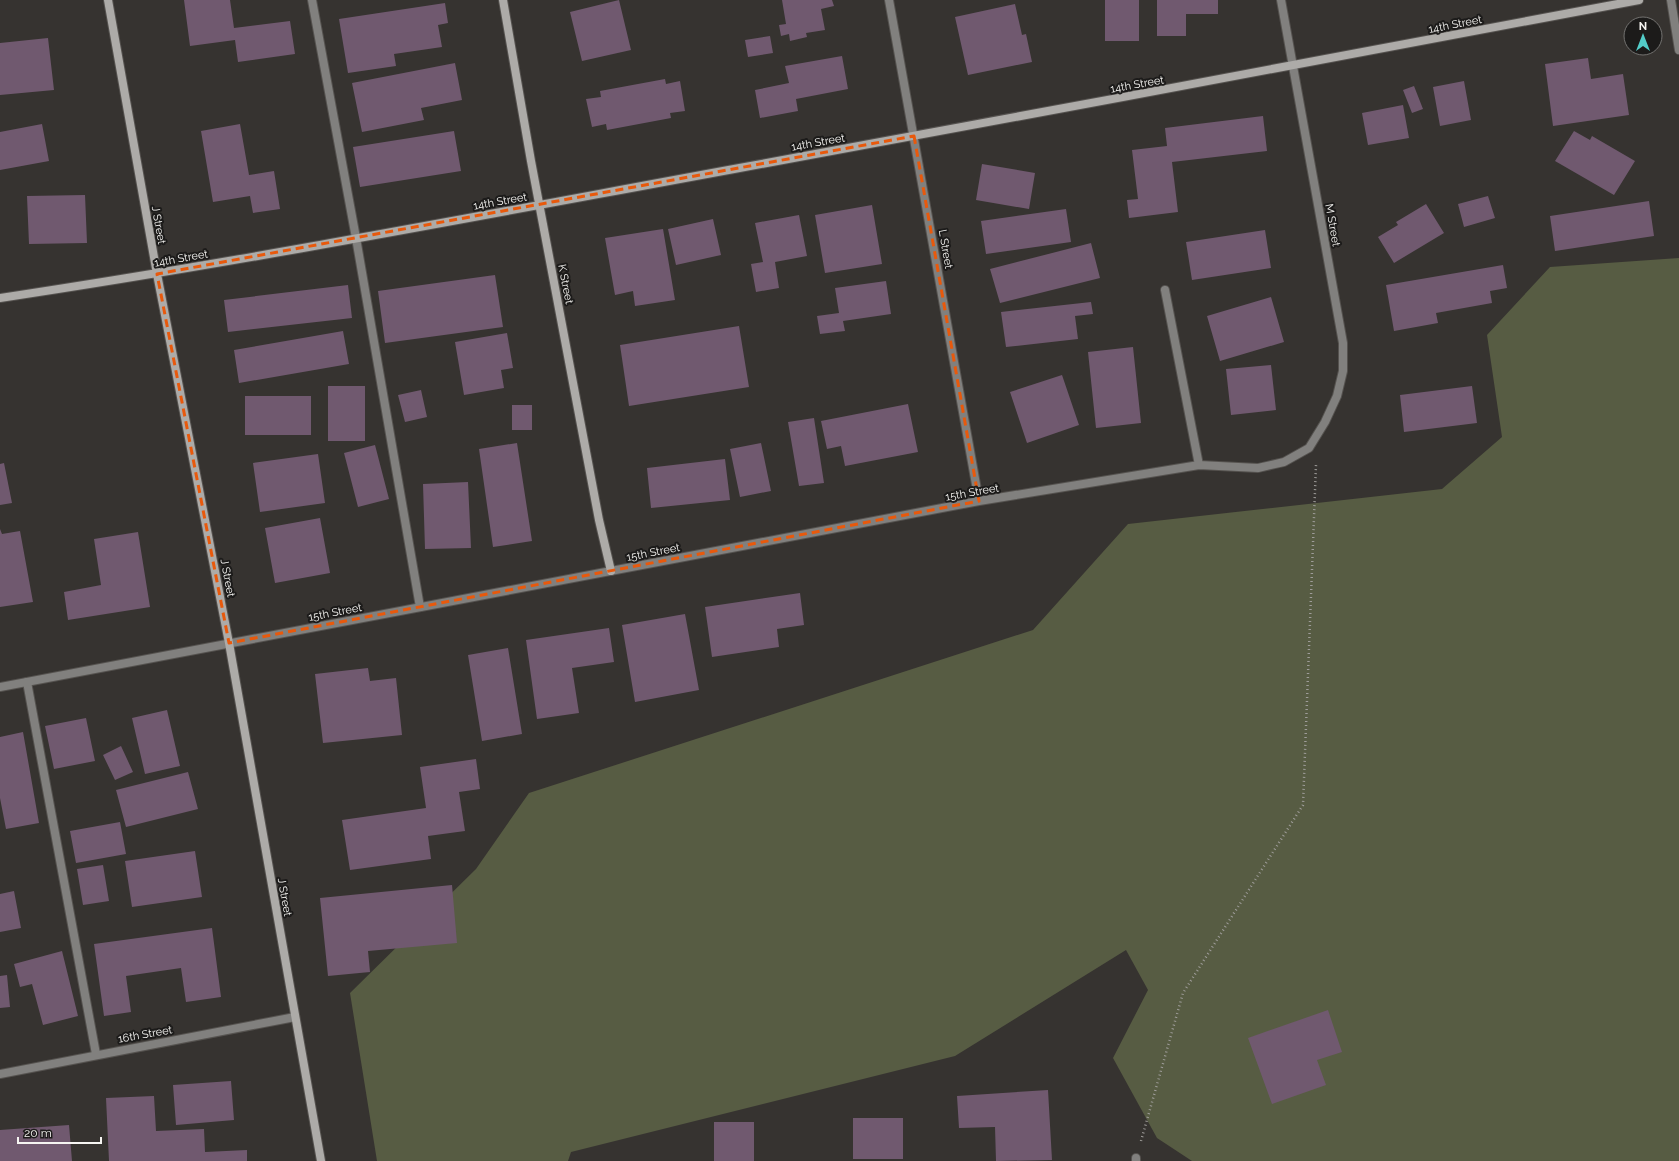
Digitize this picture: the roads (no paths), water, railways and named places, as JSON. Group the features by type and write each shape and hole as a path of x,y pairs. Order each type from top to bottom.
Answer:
{"street":[{"name":"J Street","path":"108,0 157,274 229,643 321,1161"},
{"path":"312,0 356,238 420,607"},
{"name":"K Street","path":"503,0 599,520 611,571"},
{"name":"L Street","path":"889,0 979,502"},
{"name":"M Street","path":"1281,0 1343,343 1343,371 1337,396 1325,422 1309,448"},
{"name":"14th Street","path":"0,298 157,274 356,238 1293,67 1639,0"},
{"path":"1671,0 1679,50"},
{"path":"1165,290 1199,465"},
{"name":"15th Street","path":"0,687 979,502 1199,465 1258,468 1284,462 1309,448"},
{"path":"27,682 96,1054"},
{"name":"16th Street","path":"0,1074 96,1054 295,1017"}]}
